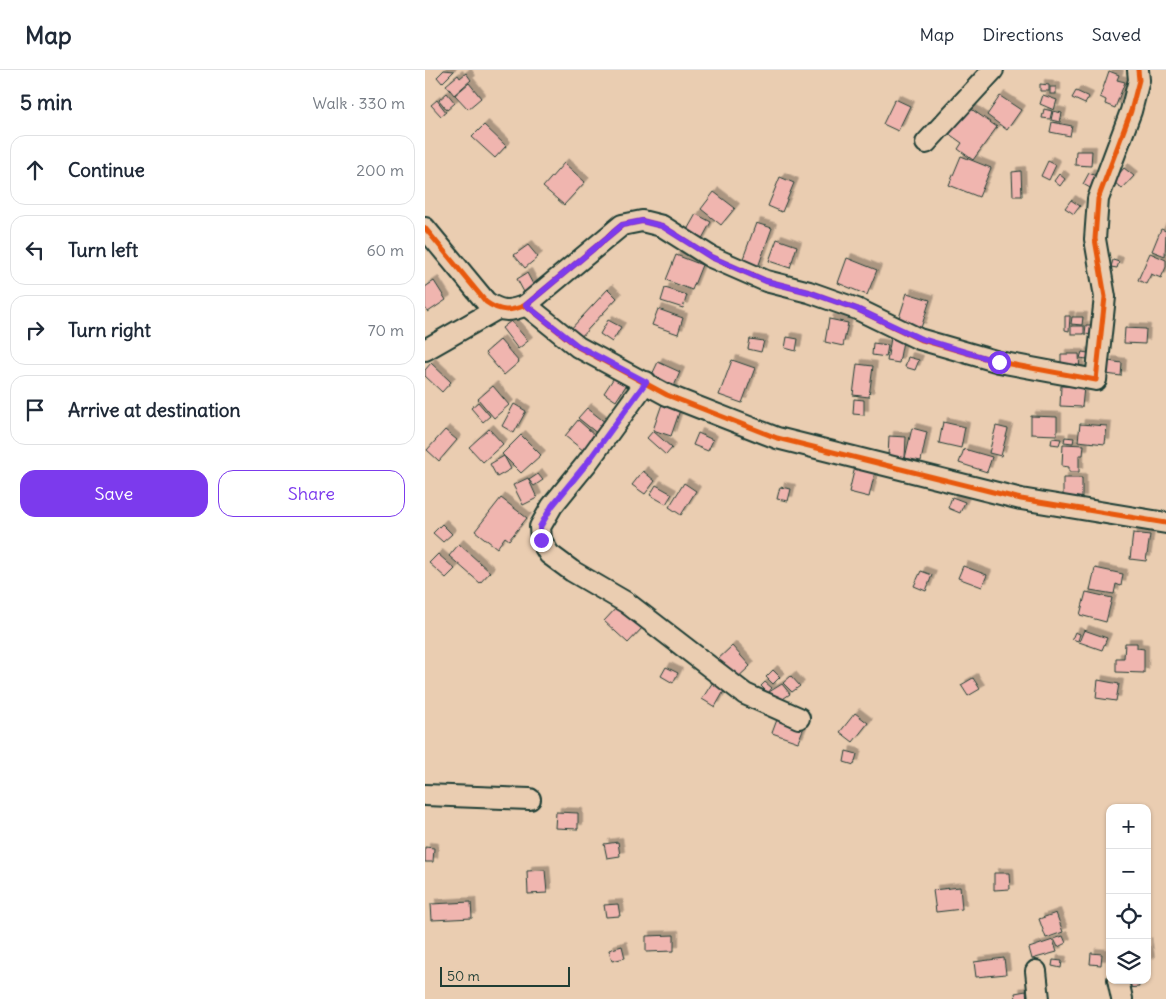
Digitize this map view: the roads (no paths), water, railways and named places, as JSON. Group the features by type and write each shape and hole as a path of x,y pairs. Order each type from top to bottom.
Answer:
{"street":[{"path":"926,143 993,70"},
{"path":"425,350 497,310 513,310 526,305 622,225 642,221 662,226 711,257 766,281 809,292 857,309 919,338 999,362 1096,380 1105,297 1095,239 1097,199 1131,111 1139,80 1137,70"},
{"path":"425,228 486,302 497,310"},
{"path":"526,305 578,346 667,395 777,438 1021,499 1166,523"},
{"path":"646,382 587,463 552,506 540,527 541,540 549,554 627,603 745,694 799,718"},
{"path":"425,795 529,799"},
{"path":"1036,971 1039,999"},
{"path":"1119,984 1121,999"}]}
